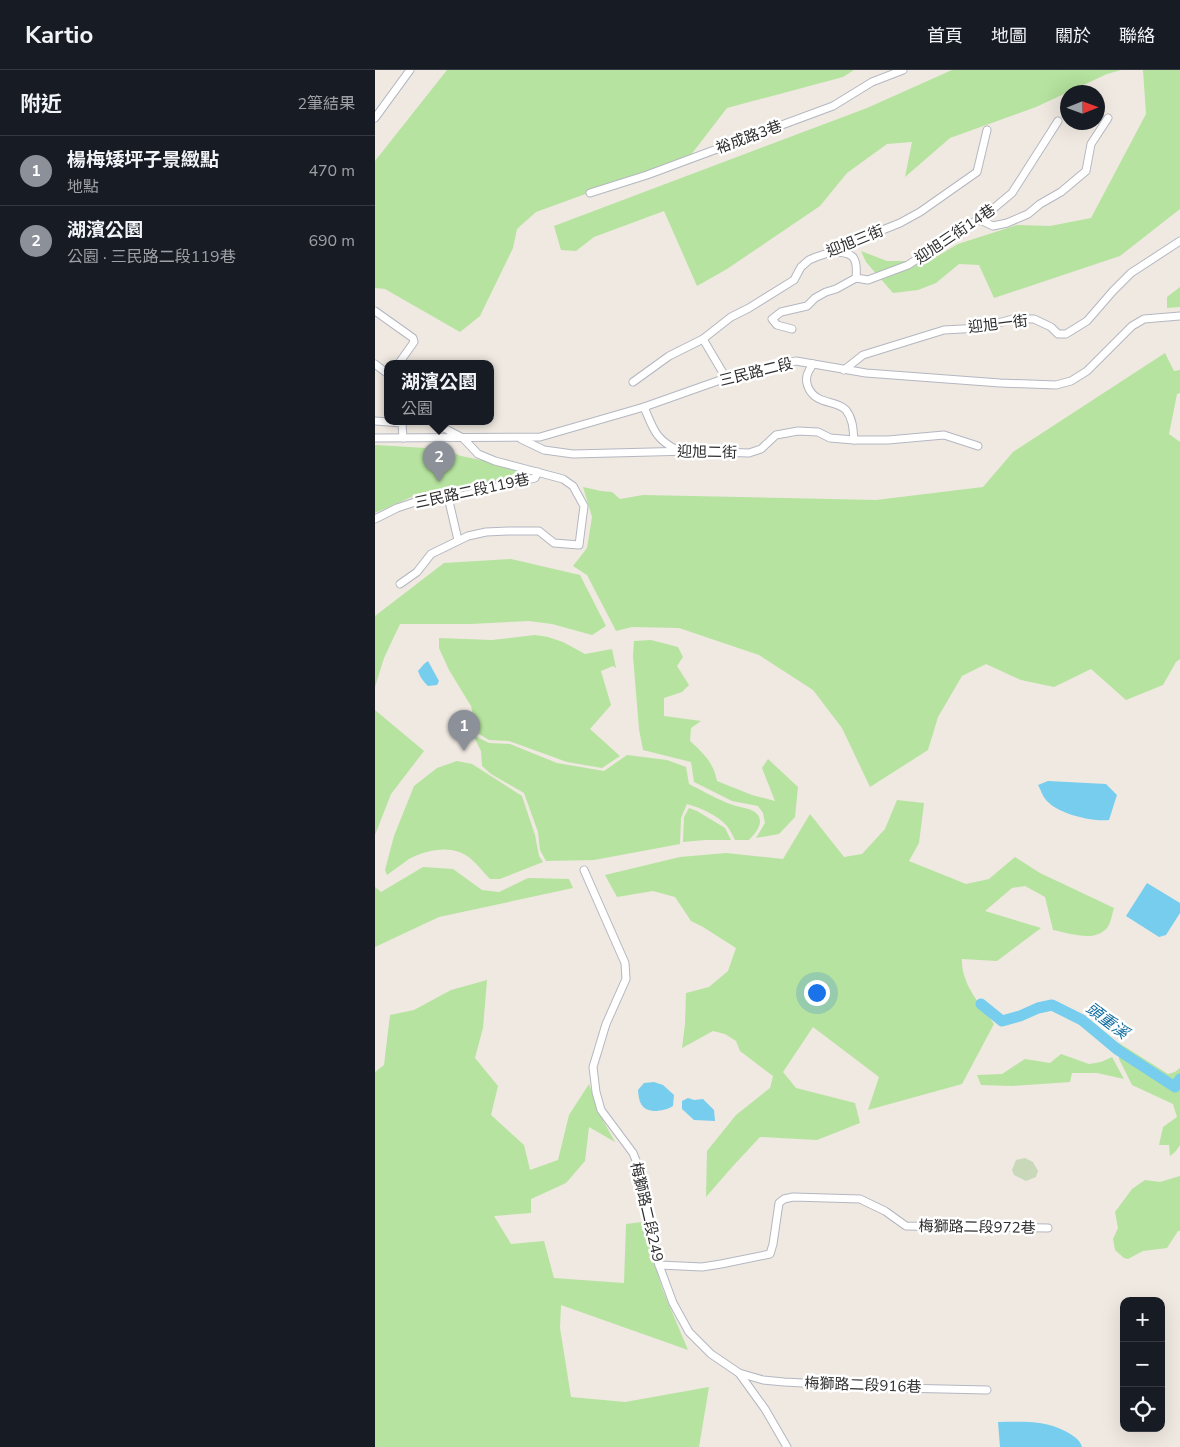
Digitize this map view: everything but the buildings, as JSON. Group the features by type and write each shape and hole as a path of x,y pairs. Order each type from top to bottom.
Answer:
{"street":[{"path":"375,118 410,70"},
{"name":"裕成路3巷","path":"590,193 647,175 833,106 873,82 903,70"},
{"path":"978,219 993,226 1007,223 1028,214 1040,204 1061,192 1086,171 1091,144 1108,118"},
{"name":"迎旭三街14巷","path":"856,278 868,280 908,265 988,213 1012,193 1058,121"},
{"name":"迎旭三街","path":"633,382 669,356 703,338 731,317 794,280 801,267 809,260 831,252 842,244 901,222 920,212 977,172 987,130"},
{"name":"迎旭一街","path":"844,370 863,355 943,330 980,328 1013,319 1035,319 1051,327 1058,334 1066,334 1087,322 1131,273 1180,241"},
{"path":"793,330 777,325 773,319 781,312 807,306 815,298 856,278 857,266 852,256 845,252 831,252"},
{"path":"375,311 413,338 414,342 401,360"},
{"name":"三民路二段","path":"375,438 540,437 644,407 726,378 796,361 866,374 1056,385 1071,381 1087,372 1132,326 1144,319 1180,316"},
{"path":"703,338 726,378"},
{"path":"813,364 806,376 811,393 819,399 844,408 852,418 854,440"},
{"path":"644,407 655,433 664,444 679,451"},
{"path":"402,425 403,438"},
{"path":"400,584 417,572 431,554 468,536 486,532 539,532 554,543 579,545 584,506 573,486 563,478 495,461 478,454 463,438 440,425"},
{"name":"迎旭二街","path":"519,438 544,450 573,454 679,451 749,453 761,449 776,435 798,432 818,432 830,438 854,440 888,440 944,435 978,446"},
{"name":"三民路二段119巷","path":"375,519 397,508 427,498 457,497 535,478 538,472"},
{"path":"448,497 458,540"},
{"name":"梅獅路二段249","path":"584,870 625,963 626,970 626,979 606,1024 593,1067 596,1092 601,1110 633,1153 640,1170 644,1185 646,1211 659,1265 673,1303 689,1332 711,1354 739,1373 765,1408 787,1447"},
{"name":"梅獅路二段972巷","path":"659,1265 702,1267 770,1254 779,1203 784,1198 793,1197 860,1199 885,1211 906,1226 1048,1228"},
{"name":"梅獅路二段916巷","path":"739,1373 763,1380 784,1382 987,1390"}],"green space":[{"path":"447,70 854,70 843,77 727,108 690,156 536,212 517,229 513,248 480,316 460,332 385,289 375,288 375,161"},
{"path":"952,70 1121,70 1083,85 1060,85 1060,96 1036,107 950,138 905,177 912,142 887,144 847,173 820,206 727,269 697,286 664,211 594,237 576,251 561,250 554,226 867,108"},
{"path":"1143,70 1180,70 1180,209 1120,256 994,298 979,265 959,264 936,283 918,290 893,293 866,262 861,251 887,261 929,261 958,244 1017,225 1050,226 1091,218 1146,114"},
{"path":"1180,287 1180,307 1167,308 1167,297"},
{"path":"1165,353 1174,371 1180,370 1180,393 1177,394 1169,434 1180,442 1180,659 1176,662 1163,685 1126,700 1091,669 1054,687 1021,680 986,664 962,676 938,717 928,750 870,787 842,728 813,690 759,655 679,628 632,627 616,631 587,575 573,566 587,548 592,517 583,487 612,492 620,499 643,495 876,500 983,487 1013,452"},
{"path":"375,445 444,449 461,456 500,464 535,475 471,489 423,492 375,513"},
{"path":"511,559 580,575 606,626 592,635 552,624 529,621 470,624 400,624 384,658 375,687 375,616 444,563"},
{"path":"535,635 563,642 585,654 612,649 616,668 613,666 601,671 611,705 590,729 620,756 602,768 567,762 509,741 489,740 474,731 471,706 449,670 439,648 439,638 492,640"},
{"path":"651,640 678,647 683,657 677,666 689,685 682,692 664,698 664,716 701,721 691,728 690,741 711,764 717,781 752,795 775,801 762,768 768,759 798,787 795,817 779,834 756,838 765,823 763,813 758,806 732,801 694,782 691,762 643,750 639,729 633,656 634,641"},
{"path":"375,710 424,751 391,794 375,835"},
{"path":"473,735 489,743 510,744 557,763 604,771 627,755 667,760 686,767 689,784 722,801 756,813 760,818 760,822 756,832 749,840 735,840 727,826 719,818 687,804 681,818 680,844 594,860 546,861 540,850 538,832 524,793 491,774 482,766 481,751"},
{"path":"457,761 472,764 522,796 535,835 539,856 543,862 500,879 490,879 474,861 464,854 457,851 441,850 424,853 409,859 387,875 385,870 394,836 414,786 437,768"},
{"path":"897,800 924,803 919,843 909,861 966,884 989,879 1015,857 1040,873 1114,908 1109,924 1102,933 1089,936 1053,930 1045,897 1025,886 1012,888 985,911 1041,928 997,961 962,959 968,985 994,1024 962,1084 868,1110 879,1077 813,1027 783,1072 796,1088 855,1103 860,1123 817,1140 760,1137 706,1197 707,1151 736,1115 770,1088 773,1076 740,1051 736,1041 725,1034 713,1031 682,1048 686,993 709,987 728,971 736,948 691,921 675,897 653,891 617,897 605,875 680,857 726,853 783,859 810,814 844,857 862,854 885,829"},
{"path":"689,808 725,828 731,840 683,842 684,817"},
{"path":"423,867 453,869 482,890 499,892 528,878 569,879 573,888 439,917 375,947 375,887 381,892"},
{"path":"487,980 483,1028 475,1058 498,1086 491,1115 524,1145 530,1170 558,1160 569,1115 589,1084 599,1113 615,1142 589,1127 585,1161 566,1183 531,1199 531,1213 494,1216 511,1244 544,1241 554,1278 624,1283 626,1224 642,1222 662,1288 688,1350 561,1305 560,1328 571,1397 625,1402 709,1387 699,1447 375,1447 375,1072 384,1065 390,1015 414,1010 451,990"},
{"path":"1119,1043 1168,1074 1180,1068 1180,1145 1170,1156 1169,1145 1159,1145 1163,1127 1177,1117 1173,1104 1132,1085 1119,1059"},
{"path":"1061,1054 1089,1064 1101,1062 1112,1057 1124,1079 1097,1073 1072,1073 1070,1082 1012,1086 981,1085 977,1075 1002,1074 1025,1059 1050,1063"},
{"path":"1025,1158 1033,1162 1038,1171 1036,1177 1026,1181 1014,1175 1012,1170 1016,1160"},
{"path":"1180,1176 1180,1231 1178,1231 1167,1248 1143,1251 1128,1259 1124,1258 1115,1250 1113,1239 1118,1228 1115,1212 1132,1189 1145,1180 1160,1182"}],"water":[{"path":"428,661 439,681 437,685 428,686 418,671"},
{"path":"1048,781 1106,784 1117,795 1109,820 1094,820 1077,816 1053,806 1045,798 1038,785"},
{"path":"1147,883 1180,903 1180,913 1166,935 1159,937 1126,916"},
{"path":"654,1082 663,1085 674,1095 673,1106 652,1111 642,1106 638,1090 644,1083"},
{"path":"688,1098 694,1100 703,1099 714,1110 715,1121 694,1120 682,1109 682,1101"},
{"path":"998,1422 1033,1422 1057,1427 1073,1436 1082,1447 1000,1447"}],"waterway":[{"name":"頭重溪","path":"981,1004 1002,1021 1052,1005 1082,1020 1118,1050 1175,1087 1180,1079"}],"place":[{"name":"湖濱公園","path":"439,482"},
{"name":"楊梅矮坪子景緻點","path":"464,751"}]}
